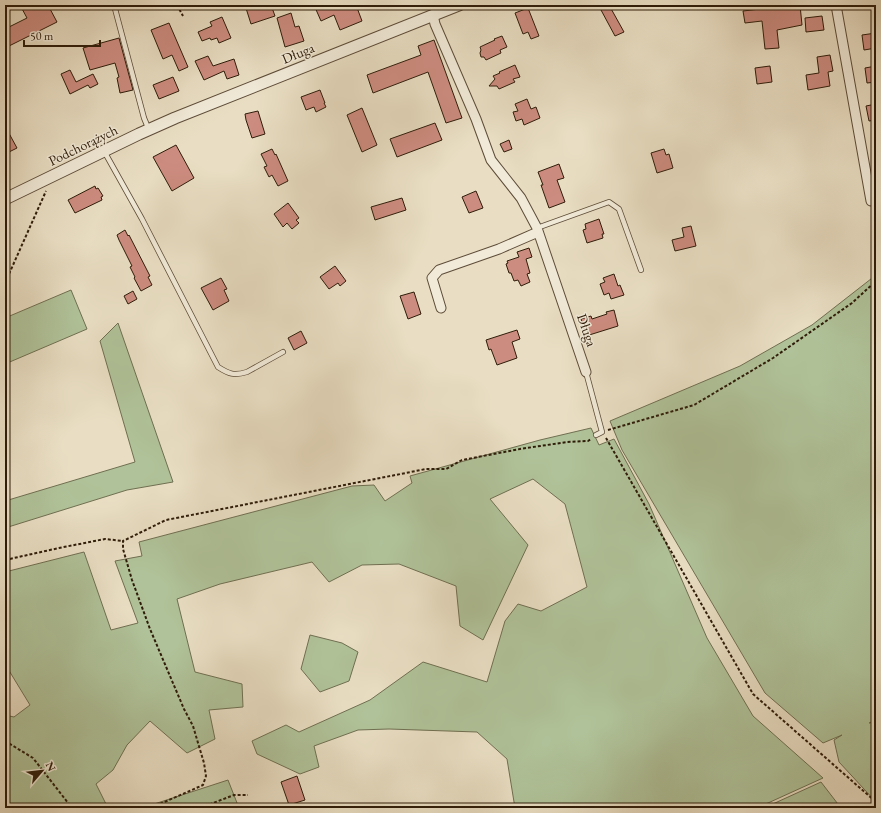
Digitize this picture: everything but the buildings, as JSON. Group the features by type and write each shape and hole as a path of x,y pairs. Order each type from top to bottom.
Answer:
{"street":[{"name":"Długa","path":"175,118 459,5"},
{"path":"836,5 871,201"},
{"name":"Długa","path":"432,15 492,160 521,198 538,230 586,372"},
{"name":"Podchorążych","path":"5,199 175,118"},
{"path":"441,308 432,278 439,270 499,249 538,230"}],"lane":[{"path":"114,5 144,118 149,130"},
{"path":"104,151 142,218 218,367 233,375 242,374 283,352"},
{"path":"538,230 609,202 619,209 641,270"},
{"name":"Długa","path":"586,372 602,432"},
{"path":"596,435 602,432"}],"path":[{"path":"177,5 182,16"},
{"path":"5,283 52,177"},
{"path":"876,281 852,303 774,358 694,405 602,432 754,694 876,802"},
{"path":"5,560 105,539 123,541 166,520 426,469 446,469 462,460 520,449 567,442 588,441 596,435"},
{"path":"123,541 123,549 132,580 150,629 184,710 193,726 204,763 206,776 203,785 151,808"},
{"path":"5,741 33,758 72,808"},
{"path":"200,808 234,795 248,795"},
{"path":"5,799 9,808"}],"green space":[{"path":"876,275 876,720 869,723 876,722 876,802 839,762 834,740 842,735 823,743 765,693 622,450 610,421 740,366 812,325"},
{"path":"71,290 87,329 5,364 5,318"},
{"path":"118,323 173,482 127,490 5,528 5,501 135,462 100,341"},
{"path":"591,428 599,445 614,439 649,504 707,638 753,716 823,778 757,808 515,808 507,759 477,732 389,729 358,730 314,746 319,767 300,774 257,754 252,741 286,725 299,732 370,700 423,662 487,682 505,621 518,604 541,611 587,587 565,504 533,479 490,499 528,545 483,640 460,626 456,586 399,564 362,565 329,582 312,562 220,584 177,599 195,672 242,684 243,707 209,710 215,739 187,753 150,721 127,745 113,770 96,784 108,808 5,808 5,715 14,717 30,705 5,664 5,572 84,552 111,630 138,623 115,561 142,556 139,542 352,486 374,485 385,501 412,483 410,476 540,440"},
{"path":"310,635 342,643 358,652 349,681 320,692 301,669"},
{"path":"228,780 239,808 142,808"},
{"path":"821,782 841,808 764,808"}]}
